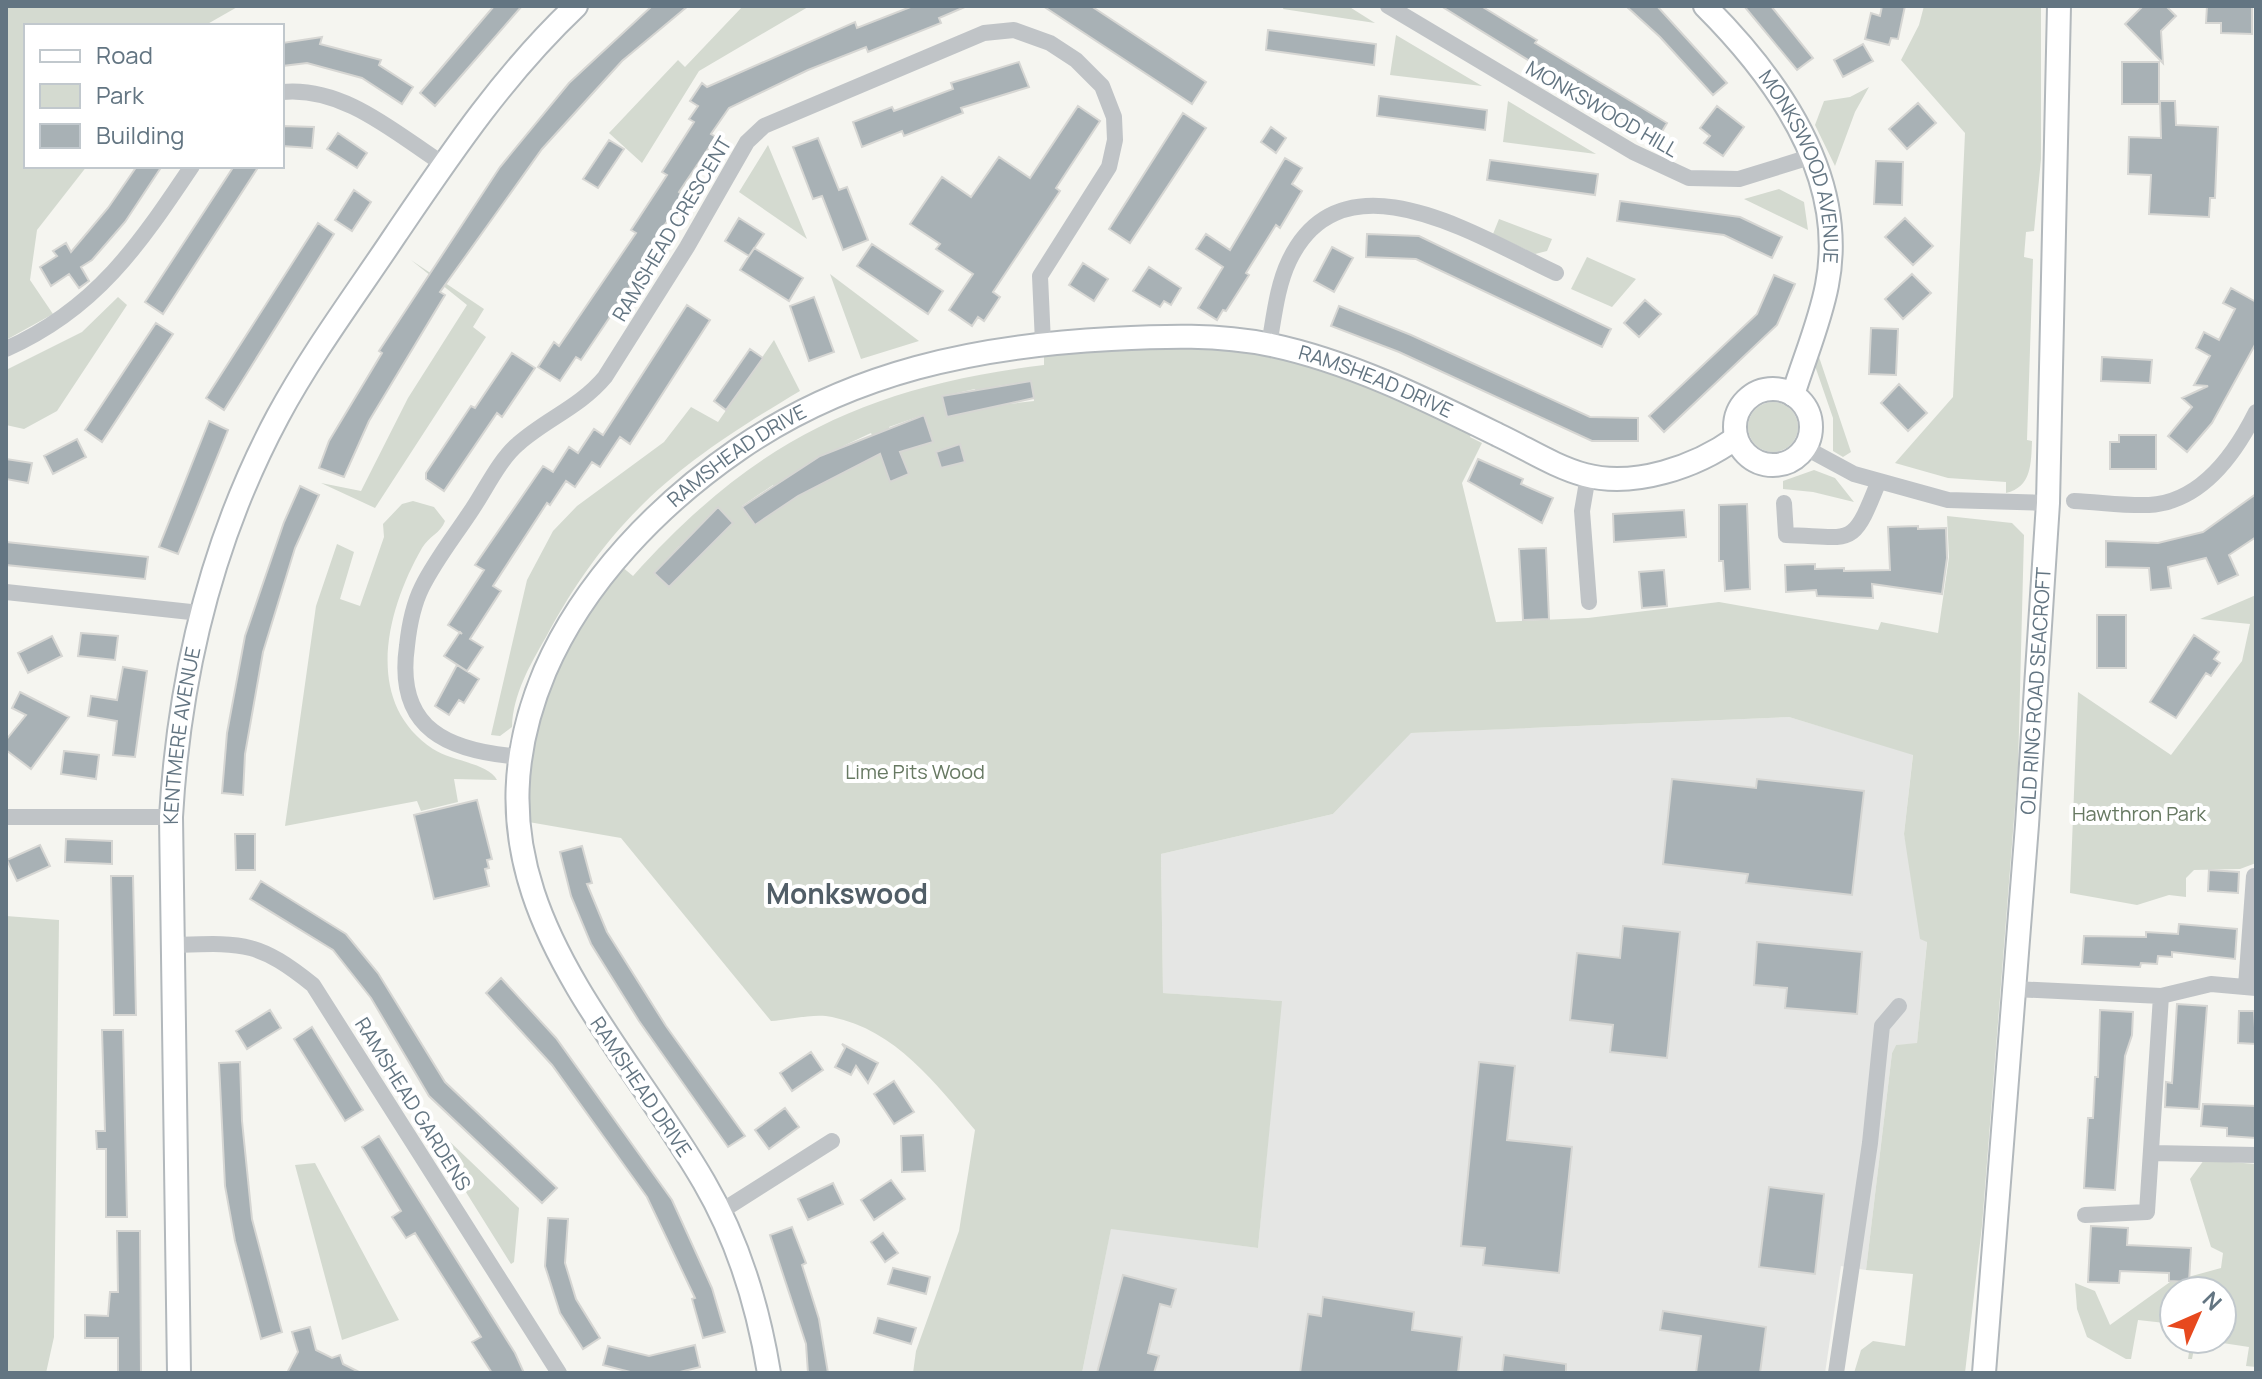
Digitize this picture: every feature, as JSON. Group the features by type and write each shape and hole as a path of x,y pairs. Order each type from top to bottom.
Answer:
{"street":[{"path":"284,92 312,92 351,104 443,164 513,71 576,6"},
{"name":"MONKSWOOD HILL","path":"1388,6 1633,152 1689,178 1739,179 1813,156"},
{"name":"MONKSWOOD AVENUE","path":"1705,6 1767,77 1813,156 1828,207 1832,233 1827,286 1793,395"},
{"name":"OLD RING ROAD SEACROFT","path":"1984,1373 2048,503 2059,6"},
{"name":"RAMSHEAD CRESCENT","path":"523,757 471,751 452,744 429,728 412,707 404,689 404,669 421,589 516,445 580,403 605,377 687,247 747,142 764,126 984,33 1014,30 1050,43 1076,60 1102,86 1114,117 1115,140 1109,167 1040,276 1043,343"},
{"name":"KENTMERE AVENUE","path":"179,1373 171,817 175,751 200,613 239,499 279,414 443,164"},
{"path":"6,349 50,326 105,284 137,248 191,168"},
{"path":"1269,345 1283,276 1295,249 1314,228 1352,208 1381,204 1414,210 1556,273"},
{"name":"RAMSHEAD DRIVE","path":"769,1373 749,1280 720,1212 677,1140 594,1016 548,936 529,880 517,820 523,757 533,702 555,650 586,599 647,526 717,464 782,421 841,391 958,355 1043,343 1171,336 1269,345 1335,363 1400,388 1588,476 1624,478 1663,473 1702,459 1736,438"},
{"path":"1768,389 1793,395 1809,415 1810,435 1791,461 1769,465 1749,457 1736,438 1736,416 1748,398 1768,389"},
{"path":"2074,501 2151,505 2186,493 2214,476 2239,445 2256,412"},
{"path":"1804,447 1834,465 1878,483 1948,500 2048,503"},
{"path":"1588,476 1582,511 1589,602"},
{"path":"1784,503 1786,535 1845,537 1858,530 1878,483"},
{"path":"6,592 200,613"},
{"path":"6,817 171,817"},
{"path":"2014,989 2161,996 2211,984 2251,987 2255,874"},
{"name":"RAMSHEAD GARDENS","path":"172,945 245,946 275,955 313,985 559,1373"},
{"path":"2085,1215 2147,1212 2161,996"},
{"path":"1836,1373 1870,1143 1882,1026 1899,1006"},
{"path":"720,1212 832,1141"},
{"path":"2152,1153 2256,1155"}],"shaded area":[{"path":"1789,717 1913,754 1904,834 1927,941 1917,1044 1896,1045 1892,1053 1866,1270 1841,1266 1825,1373 1082,1373 1111,1228 1258,1248 1281,1001 1163,993 1161,854 1333,814 1410,733"}],"green space":[{"path":"6,6 239,6 208,24 24,24 24,168 85,168 37,230 30,280 53,314 6,340"},
{"path":"743,6 808,7 699,71 642,163 609,133 678,60 685,67"},
{"path":"1284,6 1348,6 1375,23 1283,9"},
{"path":"1924,6 2041,6 2041,159 2034,231 2026,232 2024,257 2033,259 2027,440 2032,441 2031,458 2025,480 2015,490 2006,493 2006,482 1948,478 1895,463 1953,397 1965,133 1901,60 1919,25"},
{"path":"1396,35 1482,86 1390,75"},
{"path":"1869,87 1855,112 1835,166 1815,125 1824,101 1850,97"},
{"path":"1508,101 1596,154 1503,142"},
{"path":"768,145 807,239 739,192"},
{"path":"1779,189 1804,202 1808,230 1744,199"},
{"path":"1499,219 1552,239 1547,251 1535,254 1493,234"},
{"path":"1587,257 1636,279 1612,307 1571,289"},
{"path":"411,260 484,309 473,327 486,337 375,508 321,483 361,491 408,398 467,305"},
{"path":"830,274 919,341 861,359"},
{"path":"118,297 127,305 57,411 24,429 6,425 6,370 82,332"},
{"path":"774,340 800,391 685,467 624,524 571,594 534,658 519,691 512,727 500,736 491,735 527,580 553,531 577,506 664,442 691,407 718,422"},
{"name":"Lime Pits Wood","path":"1174,347 1281,358 1319,367 1364,384 1472,433 1470,437 1482,443 1462,483 1496,622 1588,618 1719,602 1878,630 1881,622 1938,633 1949,557 1947,516 2012,523 2024,535 2018,768 1982,1226 1965,1373 1854,1373 1861,1350 1873,1341 1905,1346 1913,1274 1866,1270 1892,1053 1896,1045 1917,1043 1927,942 1920,939 1904,834 1913,755 1789,717 1411,733 1333,814 1161,854 1163,993 1282,1001 1258,1248 1111,1229 1082,1373 913,1373 916,1351 959,1231 975,1130 913,1061 876,1034 855,1024 825,1016 771,1021 621,838 517,820 533,702 615,561 633,576 678,529 723,489 769,456 817,428 867,406 921,388 1044,365 1044,355","holes":["1031,381 1034,401 1000,405 998,386","975,389 980,409 947,417 943,396","923,415 933,442 896,448 889,427","871,433 880,454 846,469 837,449","773,485 786,504 755,525 742,506","679,546 694,560 669,587 654,573"]},
{"path":"1818,354 1851,452 1843,457 1833,451 1833,418 1815,366"},
{"path":"1773,402 1791,409 1798,427 1791,445 1773,452 1755,445 1748,427 1755,409"},
{"path":"1814,470 1835,478 1854,502 1813,492 1783,489 1783,481"},
{"path":"413,501 434,507 445,521 425,544 410,572 391,626 389,681 396,706 411,729 433,749 478,766 497,780 454,779 458,802 421,811 417,801 285,826 316,606 337,544 354,552 340,599 360,606 384,537 383,524 402,504"},
{"name":"Hawthron Park","path":"2256,595 2256,863 2240,869 2194,870 2186,878 2186,897 2169,895 2137,905 2070,893 2078,692 2171,755 2242,661 2250,624 2200,619"},
{"path":"6,916 59,920 54,1337 46,1373 6,1373"},
{"path":"422,1115 519,1208 514,1262 511,1264 419,1117"},
{"path":"2204,1160 2256,1164 2256,1367 2246,1366 2249,1347 2238,1345 2238,1275 2196,1275 2221,1268 2223,1253 2211,1247 2190,1179"},
{"path":"315,1163 399,1320 342,1340 295,1165"},
{"path":"2075,1283 2095,1291 2110,1325 2158,1291 2158,1322 2138,1320 2131,1359 2126,1359 2087,1337 2077,1309"}],"building":[{"path":"494,6 522,6 435,106 420,93"},
{"path":"652,6 688,6 622,61 542,149 440,292 445,295 369,421 344,477 319,468 329,441 382,353 379,351 500,167 569,83"},
{"path":"913,6 967,6 939,18 941,23 868,52 866,47 808,70 729,108 711,134 716,137 679,192 684,196 652,244 657,247 581,360 576,357 560,381 538,367 554,342 559,346 636,233 631,230 667,175 662,172 694,122 689,119 698,106 690,101 702,83 707,87 855,22 857,28"},
{"path":"1043,6 1091,6 1206,82 1192,104"},
{"path":"1441,6 1481,6 1537,40 1535,43 1667,123 1657,140"},
{"path":"1626,6 1657,6 1727,83 1713,95 1660,37"},
{"path":"1744,6 1771,6 1813,58 1797,70"},
{"path":"1882,6 1905,6 1898,39 1891,38 1889,45 1865,39 1871,13 1880,16"},
{"path":"2143,6 2166,6 2176,16 2161,31 2163,63 2125,24"},
{"path":"2207,6 2252,6 2252,34 2221,33 2221,23 2206,23"},
{"path":"1268,30 1376,44 1374,65 1266,50"},
{"path":"322,37 320,44 381,60 379,65 413,87 402,104 362,78 307,63 284,66 284,43"},
{"path":"1863,44 1873,61 1843,77 1834,60"},
{"path":"1019,62 1029,87 961,108 963,113 904,136 902,131 862,147 853,122 892,107 894,111 953,89 951,83"},
{"path":"2122,62 2159,62 2159,104 2122,104"},
{"path":"1379,96 1487,110 1485,130 1377,116"},
{"path":"2160,101 2175,101 2176,125 2218,127 2215,198 2210,198 2209,217 2149,214 2151,175 2128,174 2129,137 2161,138"},
{"path":"1918,103 1936,123 1907,149 1889,129"},
{"path":"1078,106 1100,121 1056,188 1060,191 993,292 1000,297 984,321 978,317 972,326 949,310 973,274 936,249 940,244 910,224 942,177 971,197 999,157 1030,178"},
{"path":"1717,106 1744,127 1723,156 1704,143 1710,136 1700,128"},
{"path":"1183,113 1206,128 1130,243 1109,229"},
{"path":"284,126 314,127 312,148 284,146"},
{"path":"1271,127 1286,138 1276,153 1261,142"},
{"path":"338,133 367,153 357,168 327,149"},
{"path":"818,138 839,190 847,187 868,240 843,250 822,196 813,199 793,147"},
{"path":"609,140 624,149 598,188 583,179"},
{"path":"1285,158 1302,168 1292,184 1302,191 1280,228 1276,225 1246,273 1249,275 1217,320 1198,308 1223,267 1196,249 1206,234 1230,250"},
{"path":"1490,160 1598,174 1595,195 1487,180"},
{"path":"1876,161 1903,162 1902,205 1874,204"},
{"path":"136,168 161,168 125,222 92,260 81,267 89,281 79,288 69,274 51,286 40,267 57,256 53,251 66,243 71,252 108,208"},
{"path":"233,168 258,168 163,314 145,302"},
{"path":"354,190 371,202 352,231 335,220"},
{"path":"1620,201 1740,217 1782,237 1772,258 1724,235 1617,221"},
{"path":"739,218 764,234 749,256 725,241"},
{"path":"1905,218 1933,246 1913,265 1885,237"},
{"path":"318,223 334,234 224,410 206,398"},
{"path":"1367,234 1419,236 1611,329 1602,347 1416,259 1366,257"},
{"path":"872,244 943,291 928,314 857,266"},
{"path":"1332,247 1353,258 1334,292 1314,281"},
{"path":"754,248 803,278 789,301 740,270"},
{"path":"1083,263 1108,279 1094,301 1069,285"},
{"path":"1149,267 1181,288 1171,305 1164,301 1160,307 1133,291"},
{"path":"1912,274 1931,293 1903,319 1885,299"},
{"path":"1774,275 1795,284 1777,325 1664,432 1649,416 1757,314"},
{"path":"2231,288 2256,302 2256,343 2212,423 2187,452 2168,436 2192,407 2182,398 2208,386 2194,385 2210,356 2196,348 2204,332 2219,340 2235,309 2223,303"},
{"path":"814,297 834,352 809,361 790,306"},
{"path":"1645,300 1661,314 1639,337 1624,323"},
{"path":"687,305 710,320 630,444 620,437 600,467 592,462 575,487 566,481 550,505 547,503 493,586 501,591 470,639 483,647 467,671 444,656 460,632 448,625 484,570 475,565 543,466 553,472 569,447 578,453 594,429 603,435"},
{"path":"1339,306 1411,335 1590,417 1638,418 1638,441 1592,441 1399,352 1331,326"},
{"path":"156,323 173,334 102,442 85,430"},
{"path":"1871,328 1898,329 1896,375 1869,374"},
{"path":"750,349 763,358 726,410 714,401"},
{"path":"512,353 535,368 502,417 497,413 444,491 426,479 426,473 471,406 475,408"},
{"path":"2102,357 2152,360 2150,383 2101,381"},
{"path":"1031,381 1034,398 947,417 942,396"},
{"path":"1899,384 1927,413 1908,431 1881,403"},
{"path":"924,415 933,442 900,452 909,474 890,482 880,454 798,496 755,525 742,507 820,456"},
{"path":"209,421 228,430 178,554 159,547"},
{"path":"2119,435 2156,435 2156,469 2110,469 2110,442 2119,442"},
{"path":"77,439 86,457 53,474 44,456"},
{"path":"960,444 965,462 941,468 936,452"},
{"path":"6,459 32,463 28,483 6,479"},
{"path":"1478,459 1523,479 1521,484 1553,498 1542,523 1468,481"},
{"path":"300,486 319,495 295,548 263,652 245,754 243,795 222,793 227,733 245,636 284,522"},
{"path":"2256,494 2256,537 2229,555 2238,575 2218,584 2206,558 2168,567 2171,588 2151,590 2149,568 2106,567 2106,541 2158,543 2203,532"},
{"path":"1747,504 1750,589 1725,591 1723,561 1719,561 1719,505"},
{"path":"718,507 733,523 669,587 654,573"},
{"path":"1684,510 1686,537 1614,542 1613,514"},
{"path":"1918,526 1918,529 1946,528 1947,558 1942,594 1872,584 1873,598 1817,596 1816,590 1786,592 1785,565 1815,564 1815,569 1844,568 1844,571 1890,570 1888,527"},
{"path":"6,542 148,557 145,579 6,565"},
{"path":"1546,548 1549,619 1523,620 1519,549"},
{"path":"1664,570 1667,606 1642,608 1639,572"},
{"path":"2097,615 2126,615 2126,668 2097,668"},
{"path":"81,633 118,636 115,660 78,656"},
{"path":"2194,635 2219,652 2214,659 2220,663 2211,676 2206,673 2176,718 2150,702"},
{"path":"52,636 62,656 28,673 18,653"},
{"path":"457,665 479,679 464,703 459,700 449,715 435,706"},
{"path":"123,667 147,671 135,757 113,755 117,721 88,716 91,696 117,700"},
{"path":"20,692 69,717 31,769 6,750 6,740 26,715 12,708"},
{"path":"64,751 99,755 96,779 61,774"},
{"path":"1672,779 1756,788 1757,779 1864,791 1852,895 1746,883 1748,874 1663,864"},
{"path":"477,800 492,859 487,860 489,868 485,869 489,886 434,899 414,815"},
{"path":"235,834 255,834 255,870 236,870"},
{"path":"66,839 112,841 112,864 65,862"},
{"path":"40,845 50,866 17,881 7,860"},
{"path":"582,846 592,883 587,884 607,932 666,1026 745,1136 728,1147 639,1021 591,944 571,896 560,852"},
{"path":"2209,870 2239,872 2238,893 2208,891"},
{"path":"111,876 133,876 136,1015 114,1015"},
{"path":"261,881 346,934 378,973 445,1082 557,1188 542,1203 429,1096 371,998 333,950 250,899"},
{"path":"2179,924 2237,929 2235,959 2172,952 2172,957 2158,956 2157,964 2141,963 2140,967 2082,964 2084,936 2146,937 2146,932 2178,934"},
{"path":"1623,926 1680,932 1667,1058 1610,1052 1613,1025 1570,1020 1577,953 1620,958"},
{"path":"1757,942 1862,952 1857,1014 1785,1008 1787,988 1754,985"},
{"path":"501,978 556,1038 672,1200 712,1288 725,1332 703,1338 692,1299 695,1298 647,1197 552,1065 486,993"},
{"path":"2177,1004 2207,1006 2199,1109 2165,1107 2166,1082 2172,1083"},
{"path":"270,1010 281,1028 247,1049 236,1031"},
{"path":"2100,1010 2133,1012 2132,1035 2125,1056 2115,1190 2084,1188 2088,1118 2093,1118 2095,1077 2098,1077"},
{"path":"2239,1011 2254,1011 2256,1044 2238,1043"},
{"path":"312,1027 363,1110 345,1121 294,1039"},
{"path":"102,1030 123,1030 127,1217 106,1217 106,1149 97,1149 96,1131 105,1131"},
{"path":"842,1044 878,1063 868,1083 856,1066 851,1075 835,1067 845,1048"},
{"path":"811,1052 823,1070 792,1091 780,1073"},
{"path":"240,1062 242,1121 252,1219 282,1332 261,1339 235,1241 225,1186 219,1063"},
{"path":"1479,1062 1515,1066 1507,1140 1572,1147 1559,1273 1483,1265 1485,1248 1461,1246"},
{"path":"894,1081 914,1112 894,1124 874,1094"},
{"path":"2203,1104 2256,1106 2256,1138 2227,1136 2227,1128 2201,1126"},
{"path":"785,1108 799,1127 769,1149 755,1130"},
{"path":"923,1135 925,1171 902,1172 901,1136"},
{"path":"379,1136 515,1353 524,1373 492,1373 472,1342 481,1337 415,1233 406,1238 392,1217 401,1211 362,1147"},
{"path":"891,1180 905,1199 874,1220 861,1200"},
{"path":"833,1183 843,1204 808,1220 798,1199"},
{"path":"1769,1187 1824,1194 1815,1274 1759,1267"},
{"path":"548,1218 568,1219 565,1263 576,1299 600,1338 583,1349 560,1313 545,1266"},
{"path":"2091,1226 2128,1228 2127,1245 2191,1248 2189,1275 2120,1271 2119,1283 2088,1282"},
{"path":"792,1227 806,1263 802,1265 819,1319 828,1373 808,1373 806,1344 770,1235"},
{"path":"117,1231 140,1231 141,1373 118,1373 118,1338 85,1338 85,1315 108,1316 110,1292 118,1292"},
{"path":"883,1233 898,1253 885,1262 871,1242"},
{"path":"893,1268 930,1277 926,1294 888,1284"},
{"path":"1123,1275 1176,1289 1171,1307 1160,1304 1148,1353 1159,1356 1154,1373 1097,1373"},
{"path":"1323,1297 1414,1312 1412,1330 1462,1337 1458,1373 1300,1373 1308,1314 1321,1316"},
{"path":"1663,1311 1766,1327 1760,1373 1696,1373 1701,1336 1660,1330"},
{"path":"878,1318 916,1328 911,1344 874,1333"},
{"path":"310,1327 316,1350 332,1358 340,1355 343,1364 361,1373 287,1373 298,1352 292,1332"},
{"path":"695,1345 700,1367 676,1373 634,1373 603,1365 608,1346 649,1356"},
{"path":"1504,1355 1566,1364 1566,1373 1502,1373"}],"district":[{"name":"Monkswood","path":"847,894"}]}
